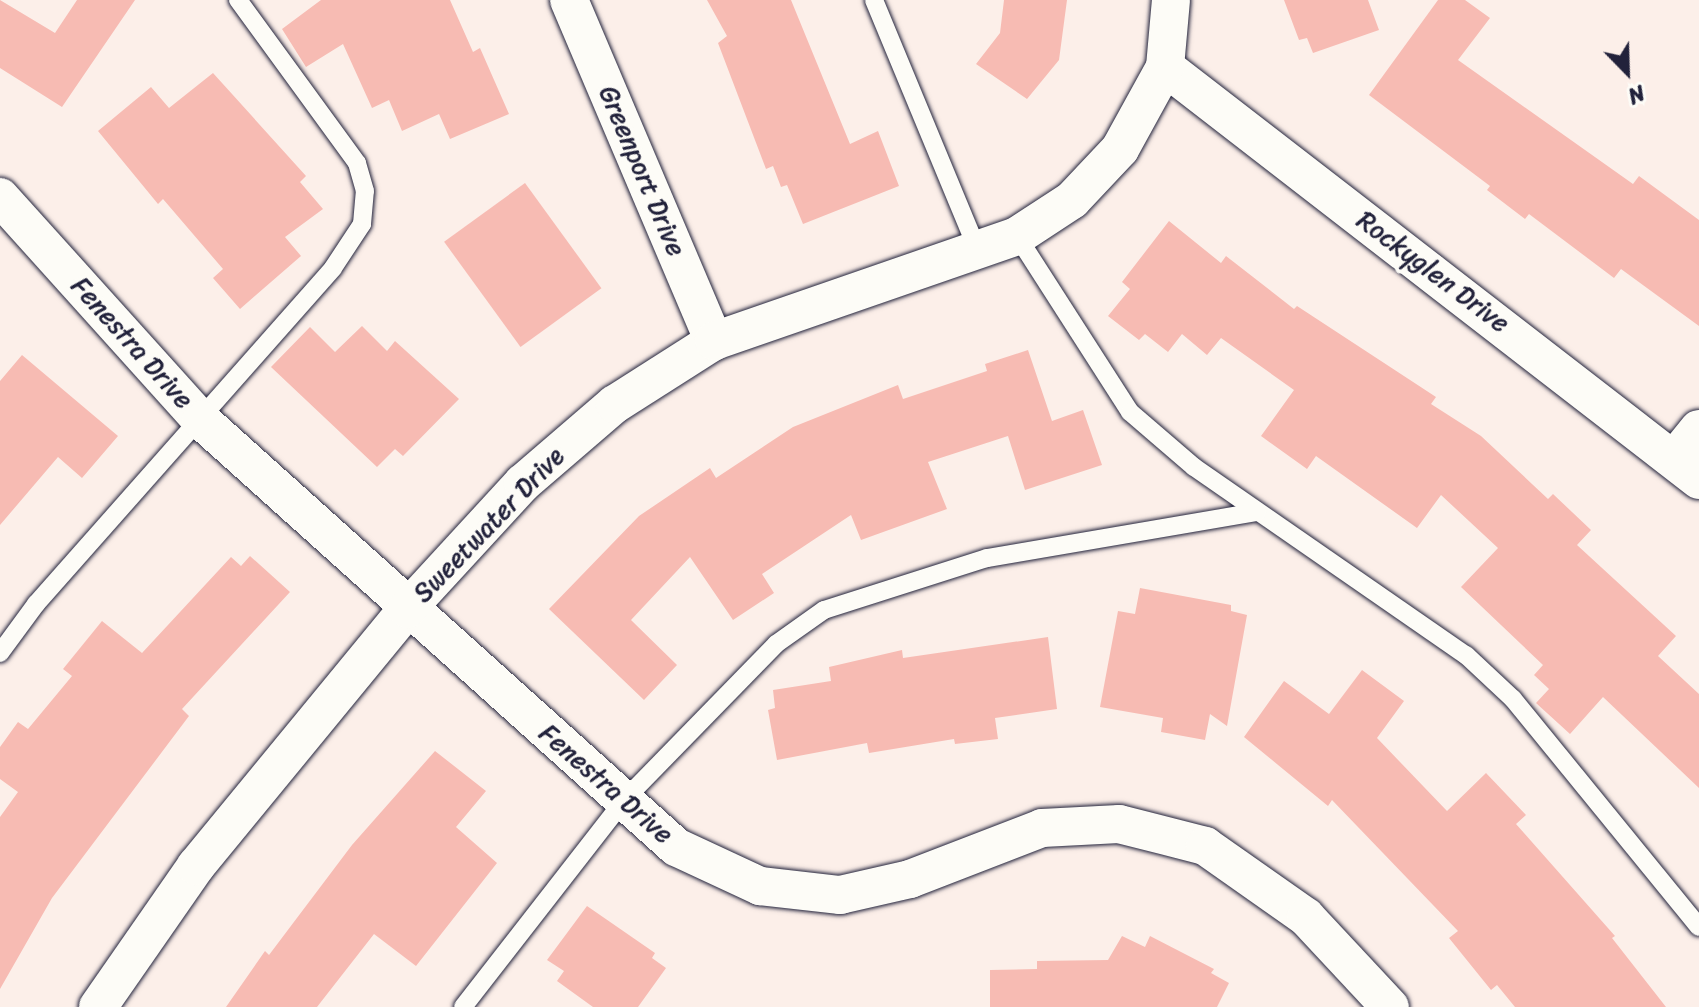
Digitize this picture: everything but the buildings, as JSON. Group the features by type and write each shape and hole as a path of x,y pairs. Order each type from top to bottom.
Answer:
{"street":[{"name":"Greenport Drive","path":"569,0 714,341"},
{"name":"Sweetwater Drive","path":"98,1007 196,866 407,609 523,483 615,404 714,341 1017,236 1072,200 1120,149 1165,67 1171,0"},
{"name":"Rockyglen Drive","path":"1165,67 1691,455"},
{"name":"Fenestra Drive","path":"4,207 201,420 407,609 676,847 760,886 840,895 910,879 1042,828 1119,824 1205,846 1306,917 1390,1007"}],"lane":[{"path":"0,653 36,604 333,268 362,224 365,191 357,163 238,0"},
{"path":"874,0 978,251"},
{"path":"1017,236 1130,412 1257,512 1466,655 1513,699 1699,927"},
{"path":"463,1007 624,800 776,644 824,610 987,558 1257,512"}]}
